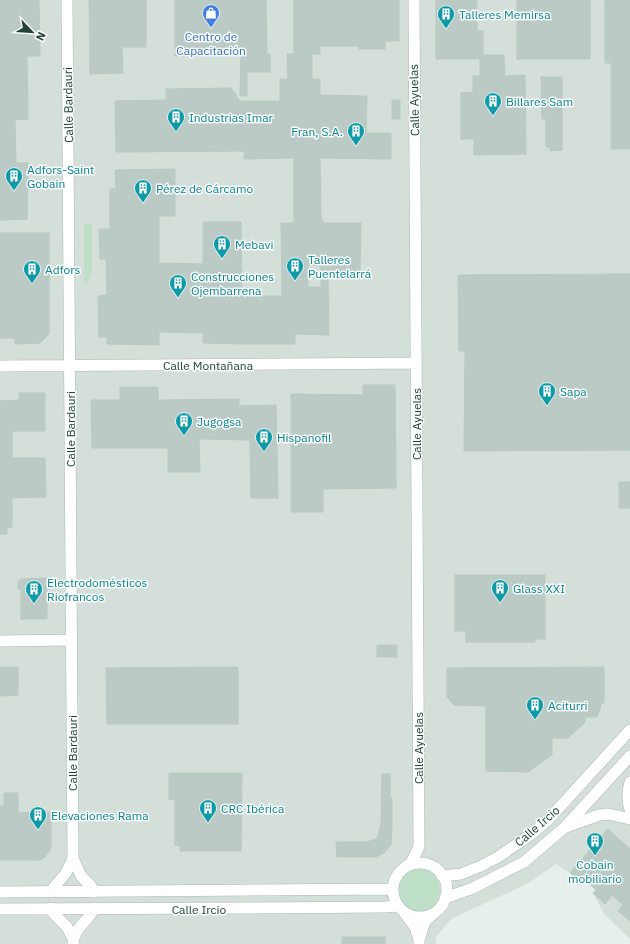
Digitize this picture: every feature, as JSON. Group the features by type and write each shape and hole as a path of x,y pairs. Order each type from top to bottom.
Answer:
{"street":[{"name":"Calle Bardauri","path":"51,892 66,873 72,858 67,0"},
{"name":"Calle Ayuelas","path":"414,0 419,848"},
{"name":"Calle Montañana","path":"0,366 416,364"},
{"path":"0,641 71,640"},
{"name":"Calle Ircio","path":"442,876 461,874 481,866 498,857 530,835 548,820 630,730"},
{"name":"Calle Ircio","path":"445,898 473,888 524,862 564,828 630,756"},
{"path":"630,782 627,792 630,810"},
{"path":"564,828 608,814 630,819"},
{"path":"419,848 425,859 442,876 445,883 445,898 441,906 425,921 419,942"},
{"path":"419,848 411,863 398,874 393,889 394,898 415,928 419,942"},
{"name":"Calle Bardauri","path":"72,858 81,876 91,886 94,892"},
{"path":"404,868 410,865 422,864 434,868"},
{"name":"Calle Ircio","path":"0,892 393,889"},
{"name":"Calle Ircio","path":"0,908 400,908"},
{"path":"51,908 54,914 67,927 73,941"},
{"path":"73,941 77,931 95,908"},
{"path":"400,908 410,915 418,917 427,916 435,912"}],"shaded area":[{"path":"0,0 630,0 630,939 604,914 593,893 596,890 584,879 581,882 556,864 529,883 451,919 436,937 436,944 0,944"}],"green space":[{"path":"84,223 92,223 92,271 89,280 84,283"},
{"path":"415,869 423,869 431,872 437,878 440,890 437,902 431,908 423,911 415,911 407,908 401,902 398,894 398,886 401,878 407,872"}],"building":[{"path":"0,0 39,0 40,56 27,56 28,119 15,120 16,163 28,163 27,219 0,220"},
{"path":"89,0 146,0 146,47 122,47 123,73 90,74"},
{"path":"175,0 266,0 267,54 270,54 270,72 247,72 247,96 240,96 241,55 175,56"},
{"path":"294,0 399,0 399,41 385,41 385,49 359,49 359,46 320,46 320,54 312,54 312,79 320,79 320,95 367,96 366,133 391,133 391,159 320,158 321,218 324,223 361,223 360,276 328,276 329,335 295,334 295,344 243,344 203,343 203,333 159,332 159,345 107,344 107,337 99,337 98,296 107,295 106,259 100,259 99,229 110,229 110,189 116,189 115,170 175,169 175,216 159,216 159,263 203,264 203,222 241,222 242,296 282,296 281,223 294,223 294,158 244,159 245,151 116,152 115,101 166,100 166,89 231,88 240,101 280,101 280,79 288,79 287,54 294,54","holes":["308,265 321,266 321,287 308,287"]},
{"name":"Billares Sam","path":"436,0 477,0 477,31 483,31 483,55 504,55 505,76 525,75 526,154 474,155 474,139 461,139 461,93 473,92 473,76 480,76 480,59 436,59"},
{"path":"517,0 590,0 590,59 517,59"},
{"path":"605,0 630,0 630,149 611,149 611,63 605,63"},
{"path":"541,77 562,77 562,150 550,151 550,147 546,147 546,119 542,119"},
{"path":"392,100 400,100 400,119 392,119"},
{"name":"Adfors","path":"0,233 49,233 49,334 40,343 15,344 15,338 0,338"},
{"name":"Sapa","path":"630,274 630,450 464,451 465,351 459,351 458,275"},
{"path":"363,385 395,385 396,488 323,489 323,512 291,512 291,394 363,395"},
{"path":"120,387 158,387 158,400 239,399 239,406 276,405 278,498 251,498 250,440 199,439 200,472 168,472 168,448 92,448 91,400 120,400"},
{"path":"19,393 45,393 45,431 12,431 12,458 45,458 46,497 12,498 12,527 7,528 7,534 0,534 0,401 19,400"},
{"path":"619,482 630,482 630,508 619,508"},
{"name":"Glass XXI","path":"455,575 545,575 545,639 535,639 535,642 466,642 466,631 455,631"},
{"name":"Electrodomésticos Riofrancos","path":"47,578 47,619 21,619 21,589 18,589 18,581 21,581 21,579"},
{"path":"377,645 397,645 397,657 377,657"},
{"path":"0,667 18,667 18,695 0,696"},
{"path":"238,667 238,724 107,724 106,668"},
{"name":"Aciturri","path":"604,667 604,703 601,703 597,717 585,717 585,722 568,738 552,738 552,755 528,772 486,771 486,706 454,705 447,697 447,668"},
{"name":"CRC Ibérica","path":"169,773 242,773 241,851 180,851 180,846 175,845 175,800 169,799"},
{"path":"382,774 390,774 390,798 392,798 391,845 384,853 376,857 337,857 336,842 366,842 377,839 381,824"},
{"path":"4,793 18,793 18,813 51,812 51,848 45,857 39,860 0,860 0,806 4,806"},
{"path":"608,829 630,849 630,921 618,911 623,905 612,895 605,904 593,893 596,890 584,879 581,882 570,873"},
{"path":"342,937 385,937 385,944 342,944"}],"place":[{"name":"Centro de Capacitación","path":"211,28"},
{"name":"Talleres Memirsa","path":"446,29"},
{"name":"Billares Sam","path":"493,116"},
{"name":"Industrias Imar","path":"176,132"},
{"name":"Fran, S.A.","path":"356,146"},
{"name":"Adfors-Saint Gobain","path":"14,191"},
{"name":"Pérez de Cárcamo","path":"143,203"},
{"name":"Mebavi","path":"222,259"},
{"name":"Talleres Puentelarrá","path":"295,281"},
{"name":"Adfors","path":"32,284"},
{"name":"Construcciones Ojembarrena","path":"178,298"},
{"name":"Sapa","path":"547,406"},
{"name":"Jugogsa","path":"184,436"},
{"name":"Hispanofil","path":"264,452"},
{"name":"Glass XXI","path":"500,603"},
{"name":"Electrodomésticos Riofrancos","path":"34,604"},
{"name":"Aciturri","path":"535,720"},
{"name":"CRC Ibérica","path":"208,823"},
{"name":"Elevaciones Rama","path":"38,830"},
{"name":"Cobain mobiliario","path":"595,856"}]}
